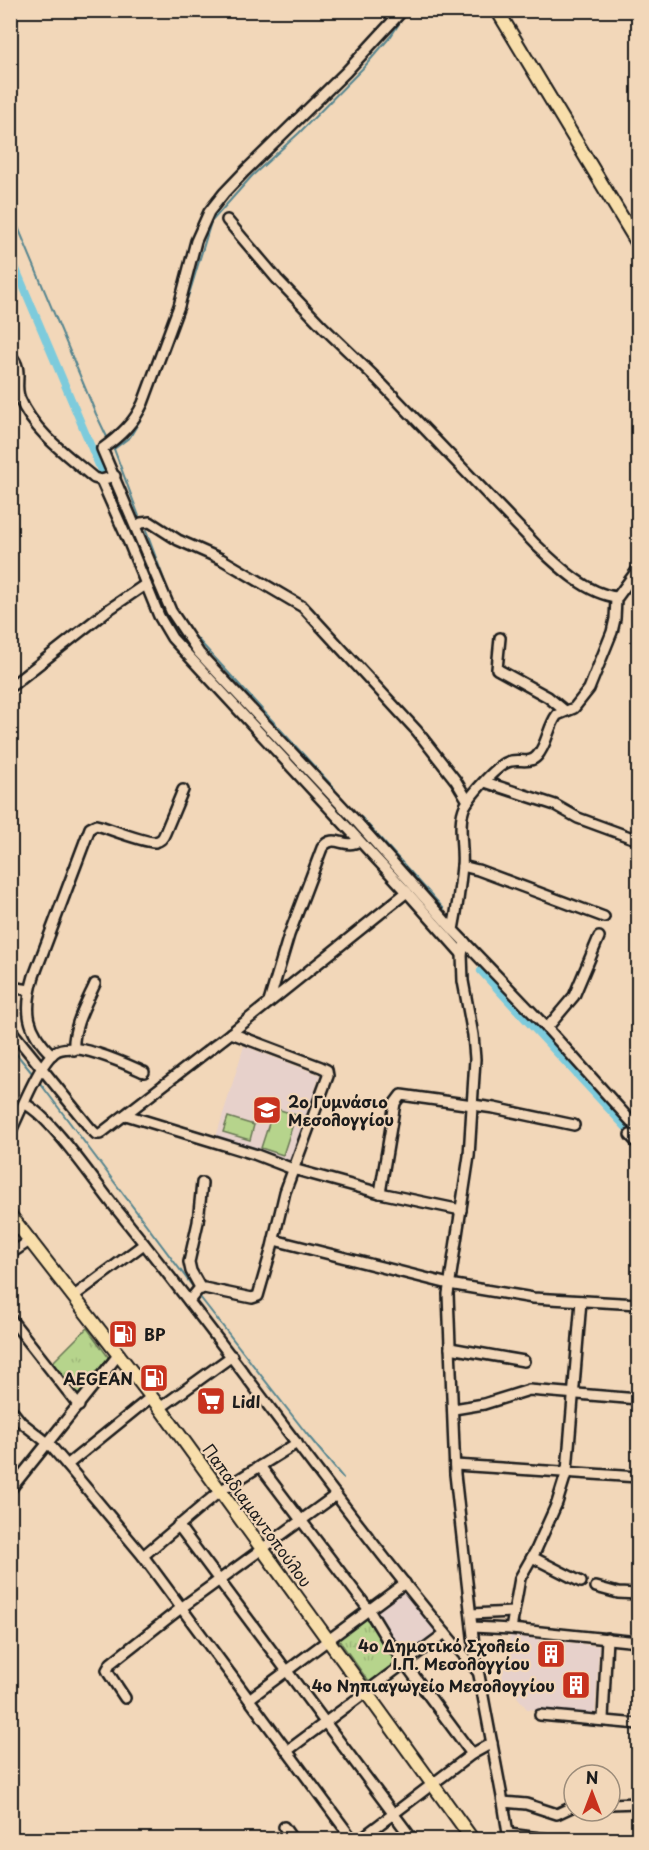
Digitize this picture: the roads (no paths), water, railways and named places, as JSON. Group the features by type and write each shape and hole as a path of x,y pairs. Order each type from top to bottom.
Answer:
{"main road":[{"path":"497,10 639,244"},
{"name":"Παπαδιαμαντοπούλου","path":"10,1215 160,1408 473,1839"}],"street":[{"path":"403,10 346,72 245,171 209,212 196,241 178,306 143,403 125,431 102,449 171,611 191,643 453,930 547,1028 634,1132 639,1144"},
{"path":"227,220 277,279 377,379 535,544 590,588 603,595 617,597"},
{"path":"10,355 18,367 20,398 35,423 93,477 101,480 115,476"},
{"path":"101,480 163,623 176,642 462,954"},
{"path":"136,526 150,522 178,540 221,559 303,607 417,731 456,781 468,801"},
{"path":"453,930 462,866 462,822 468,801 507,762 536,758 554,719 578,705 591,684 612,632 617,597 639,569"},
{"path":"10,687 108,610 146,584"},
{"path":"500,638 497,669 548,698 565,711"},
{"path":"485,782 555,806 578,818 639,840"},
{"path":"52,1055 38,1042 31,1029 30,990 90,828 100,826 146,841 157,842 165,833 183,790"},
{"path":"269,1003 289,936 322,848 331,841 350,845 359,841"},
{"path":"462,866 604,917"},
{"path":"10,1029 96,1134 104,1132 406,892"},
{"path":"547,1028 574,996 599,937"},
{"path":"465,942 462,954 464,990 474,1048 473,1106 468,1166 449,1284 455,1465 478,1672 509,1837 555,1839"},
{"path":"74,1050 77,1028 95,984"},
{"path":"10,987 30,990"},
{"path":"202,1183 198,1222 189,1262 191,1271 201,1288 257,1297 285,1192 326,1081 327,1070 231,1033"},
{"path":"10,1133 35,1080 48,1058 58,1050 101,1054 144,1072"},
{"path":"380,1193 389,1133 398,1098 409,1095 574,1125"},
{"path":"25,1104 45,1119 232,1356 336,1495 478,1672"},
{"path":"126,1115 254,1154 293,1169 380,1193 461,1210"},
{"path":"10,1254 31,1240"},
{"path":"274,1240 449,1284 533,1298 639,1305"},
{"path":"75,1296 144,1244"},
{"path":"189,1301 201,1288"},
{"path":"511,1629 518,1582 557,1503 567,1472 581,1301"},
{"path":"10,1318 79,1406"},
{"path":"450,1348 524,1361"},
{"path":"10,1490 119,1354"},
{"path":"160,1408 232,1356"},
{"path":"454,1409 476,1406 529,1390 639,1399"},
{"path":"67,1465 151,1397"},
{"path":"10,1408 27,1428 49,1444 143,1556 353,1839"},
{"path":"143,1556 220,1491 297,1443"},
{"path":"455,1465 639,1477"},
{"path":"260,1466 369,1610 386,1638 472,1754"},
{"path":"125,1698 109,1674 108,1666 181,1608 336,1495"},
{"path":"178,1525 413,1839"},
{"path":"532,1557 581,1582"},
{"path":"249,1699 405,1583"},
{"path":"596,1587 618,1593 639,1594"},
{"path":"471,1614 513,1612"},
{"path":"473,1628 511,1629 639,1642"},
{"path":"287,1751 445,1633"},
{"path":"603,1719 607,1638"},
{"path":"540,1715 639,1724"},
{"path":"359,1839 472,1754 492,1743"},
{"path":"504,1802 526,1804 557,1814 562,1812"},
{"path":"622,1804 639,1803"},
{"path":"284,1827 293,1839"}],"waterway":[{"path":"140,519 114,449 130,437 146,410 190,291 211,222 252,176 299,133 364,67 391,36 408,10"},
{"path":"10,208 107,437"},
{"path":"10,255 103,475"},
{"path":"146,531 174,606 192,633 335,789"},
{"path":"361,817 444,909"},
{"path":"481,971 635,1137"},
{"path":"10,1046 32,1073"},
{"path":"40,1083 193,1287"},
{"path":"200,1297 343,1478"}],"place":[{"name":"2ο Γυμνάσιο Μεσολογγίου","path":"267,1110"},
{"name":"BP","path":"123,1334"},
{"name":"AEGEAN","path":"154,1378"},
{"name":"Lidl","path":"211,1401"},
{"name":"4ο Δημοτικό Σχολείο Ι.Π. Μεσολογγίου","path":"551,1654"},
{"name":"4ο Νηπιαγωγείο Μεσολογγίου","path":"576,1685"}]}
